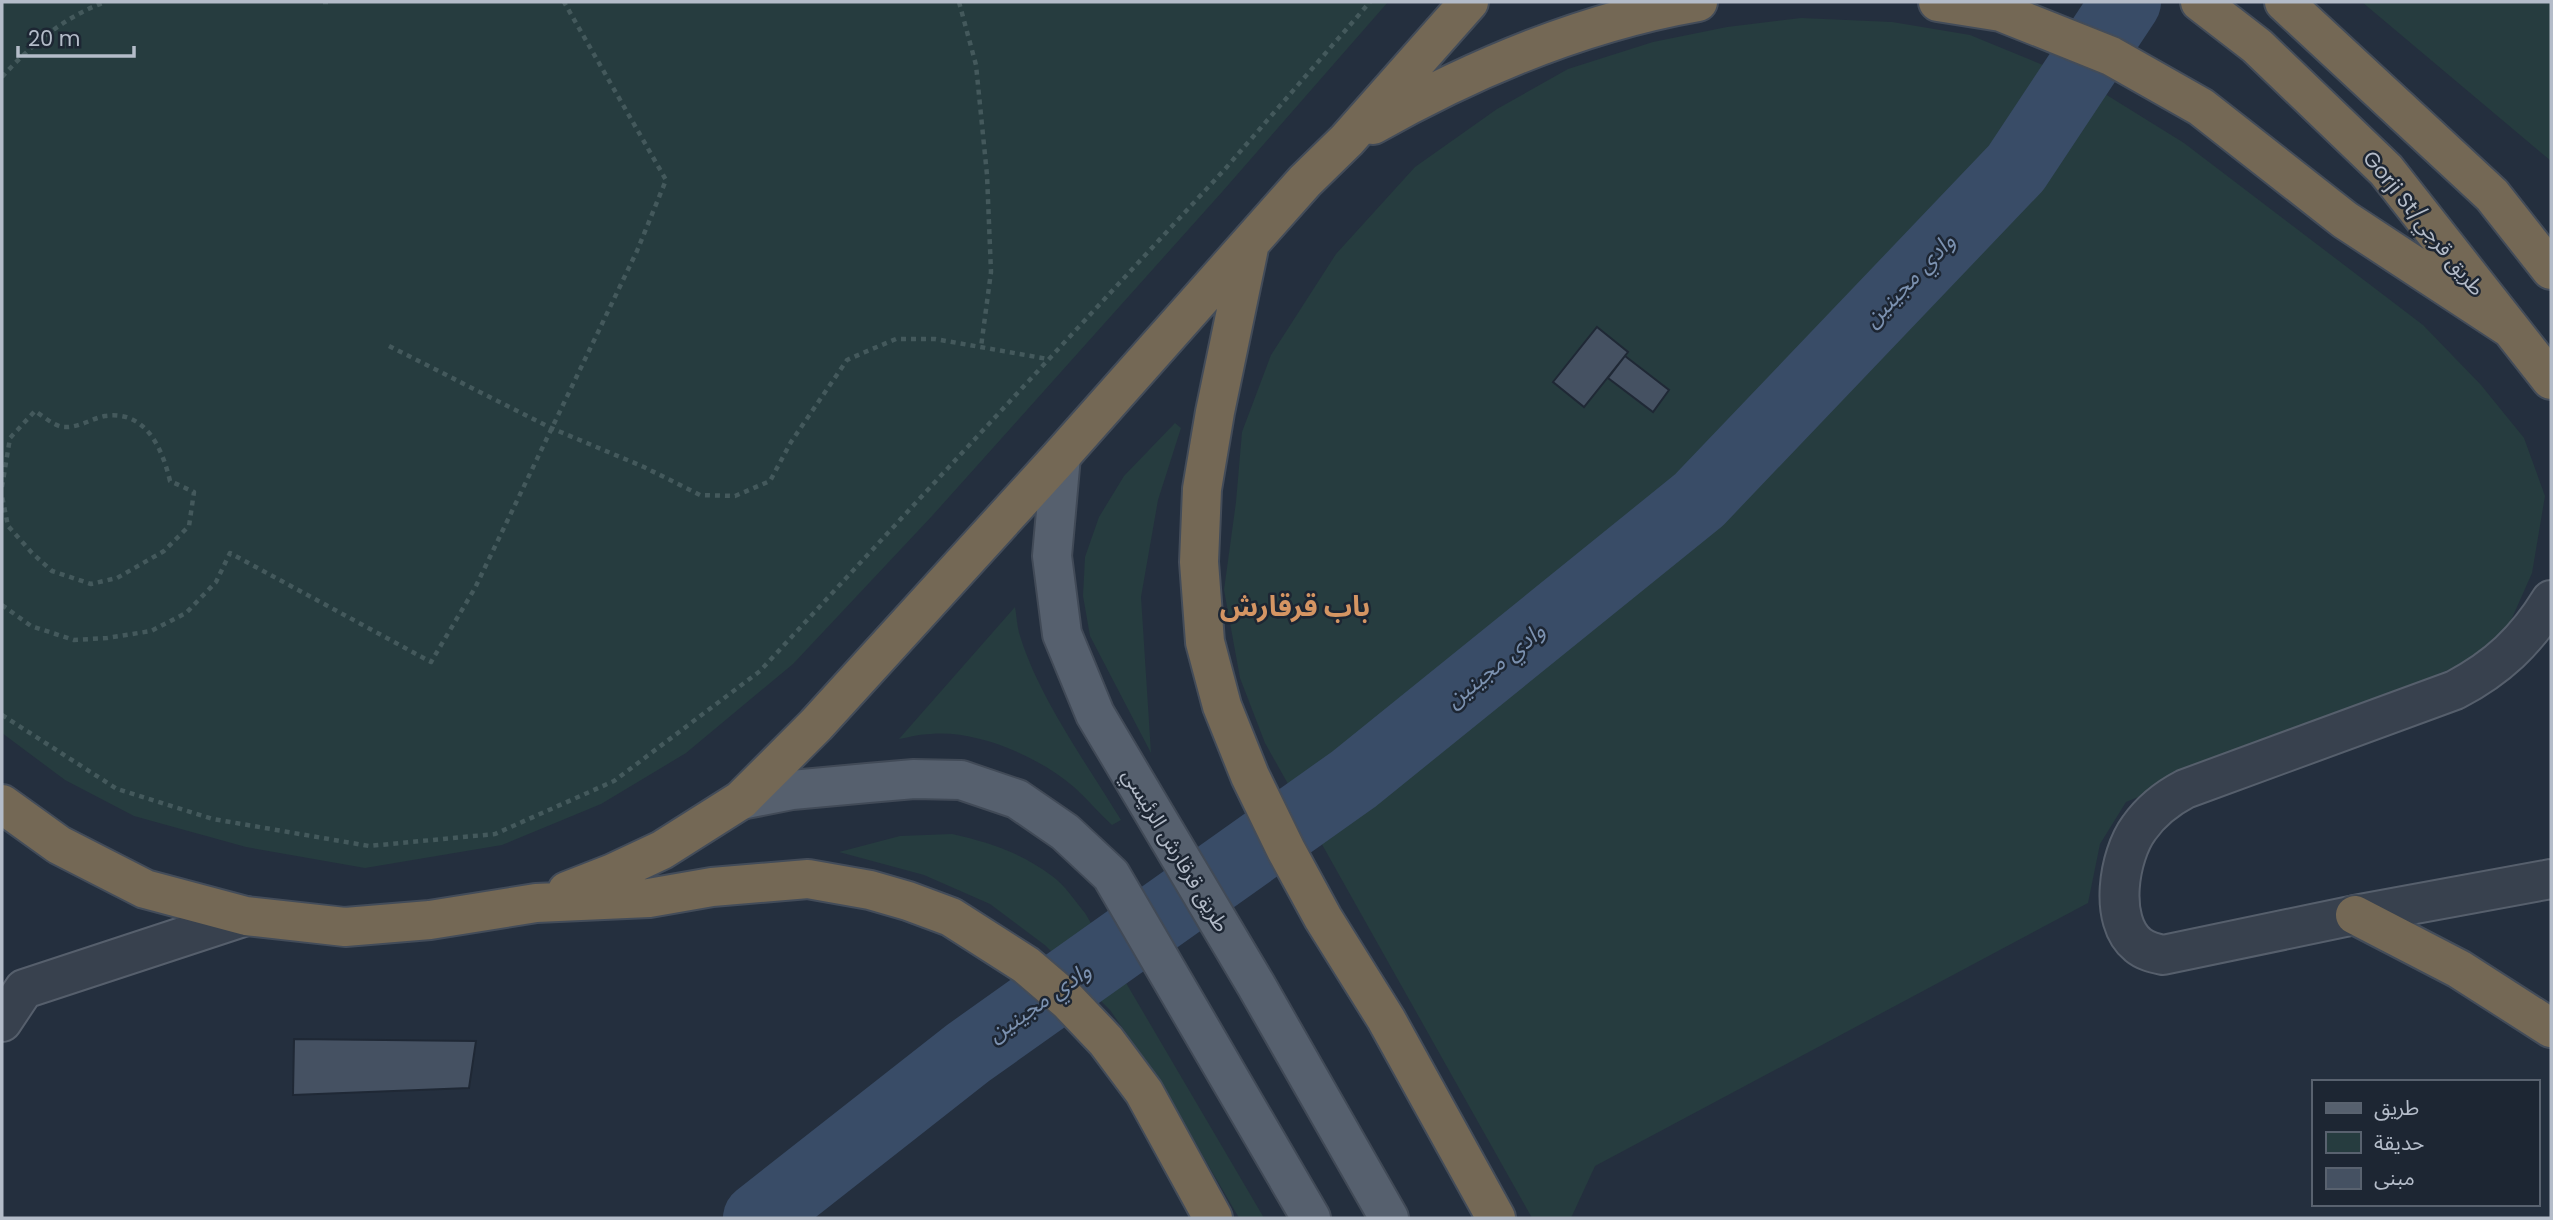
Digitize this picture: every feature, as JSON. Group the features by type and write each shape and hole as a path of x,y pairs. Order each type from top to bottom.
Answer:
{"highway":[{"path":"536,903 613,873 662,850 741,800 817,725 1469,2"},
{"path":"1347,140 1413,102 1468,75 1559,38 1674,6 1698,2"},
{"path":"1938,2 2001,12 2111,56 2201,107 2345,220 2508,327"},
{"name":"Gorji St/طريق قرجي","path":"2200,2 2257,46 2386,170 2551,380"},
{"path":"2287,4 2492,195 2551,270"},
{"path":"2492,195 2551,224"},
{"path":"1250,243 1215,411 1202,489 1199,562 1205,642 1222,706 1250,776 1323,918 1386,1019 1496,1218"},
{"path":"2,804 59,845 145,889 246,916 345,927 430,920 536,903 649,898 712,887 808,879 870,890 951,916 1026,965 1068,1001 1106,1041 1144,1092 1213,1218"},
{"path":"2355,915 2459,970 2551,1028"}],"main road":[{"name":"طريق قرقارش الرئيسي","path":"1061,456 1052,556 1062,634 1095,714 1256,985 1389,1218"},
{"path":"741,800 792,790 868,783 914,779 961,780 1017,799 1065,832 1111,875 1311,1218"}],"street":[{"path":"2551,600 2521,643 2479,678 2455,690 2185,789 2166,800 2137,830 2128,847 2119,885 2122,921 2128,934 2138,945 2163,955 2551,878"},
{"path":"2,1022 24,989 246,916"}],"path":[{"path":"2,77 29,48 81,10 105,2"},
{"path":"324,2 332,2"},
{"path":"2,605 31,626 74,640 151,631 186,613 216,582 230,553 431,662 475,588 637,251 666,180 564,2"},
{"path":"959,2 976,65 987,175 991,272 981,347"},
{"path":"2,715 117,789 213,819 369,846 495,835 614,781 760,671 1225,169 1370,2"},
{"path":"389,346 551,428 644,467 700,495 735,496 770,481 791,442 847,360 896,339 935,339 1049,359"},
{"path":"2,487 10,438 36,411 60,427 80,426 103,416 129,416 150,434 165,460 170,481 194,492 190,526 164,551 117,578 91,584 52,571 32,553 8,526 2,496"},
{"path":"2,435 10,438"}],"green space":[{"path":"2,2 1388,2 932,516 793,664 686,753 601,804 502,845 365,868 246,847 134,816 65,780 2,733"},
{"path":"2362,2 2551,2 2551,161"},
{"path":"1801,18 1892,22 1970,35 2089,84 2184,143 2423,325 2481,385 2524,438 2545,496 2532,573 2509,625 2465,663 2126,802 2100,844 2088,903 1595,1166 1571,1218 1532,1218 1265,743 1240,678 1224,590 1242,432 1271,355 1336,254 1415,167 1497,109 1568,69 1653,42 1727,27"},
{"path":"1175,423 1181,428 1158,500 1141,597 1151,753 1090,636 1083,596 1085,557 1099,517 1124,476"},
{"path":"1015,607 1020,635 1040,685 1121,820 1112,825 1060,776 1044,765 1007,748 968,736 949,734 923,734 899,739"},
{"path":"952,834 1017,855 1041,868 1070,893 1085,913 1264,1218 1239,1218 1158,1079 1110,1010 1046,946 990,904 924,875 839,852 900,836"}],"building":[{"path":"1597,327 1628,352 1584,407 1553,382"},
{"path":"1625,356 1669,390 1653,412 1608,378"},
{"path":"294,1039 476,1041 469,1088 293,1095"}],"waterway":[{"name":"وادي مجينين","path":"758,1218 968,1053 1354,779 1699,500 2016,168 2126,2"}],"district":[{"name":"باب قرقارش","path":"1295,606"}]}
